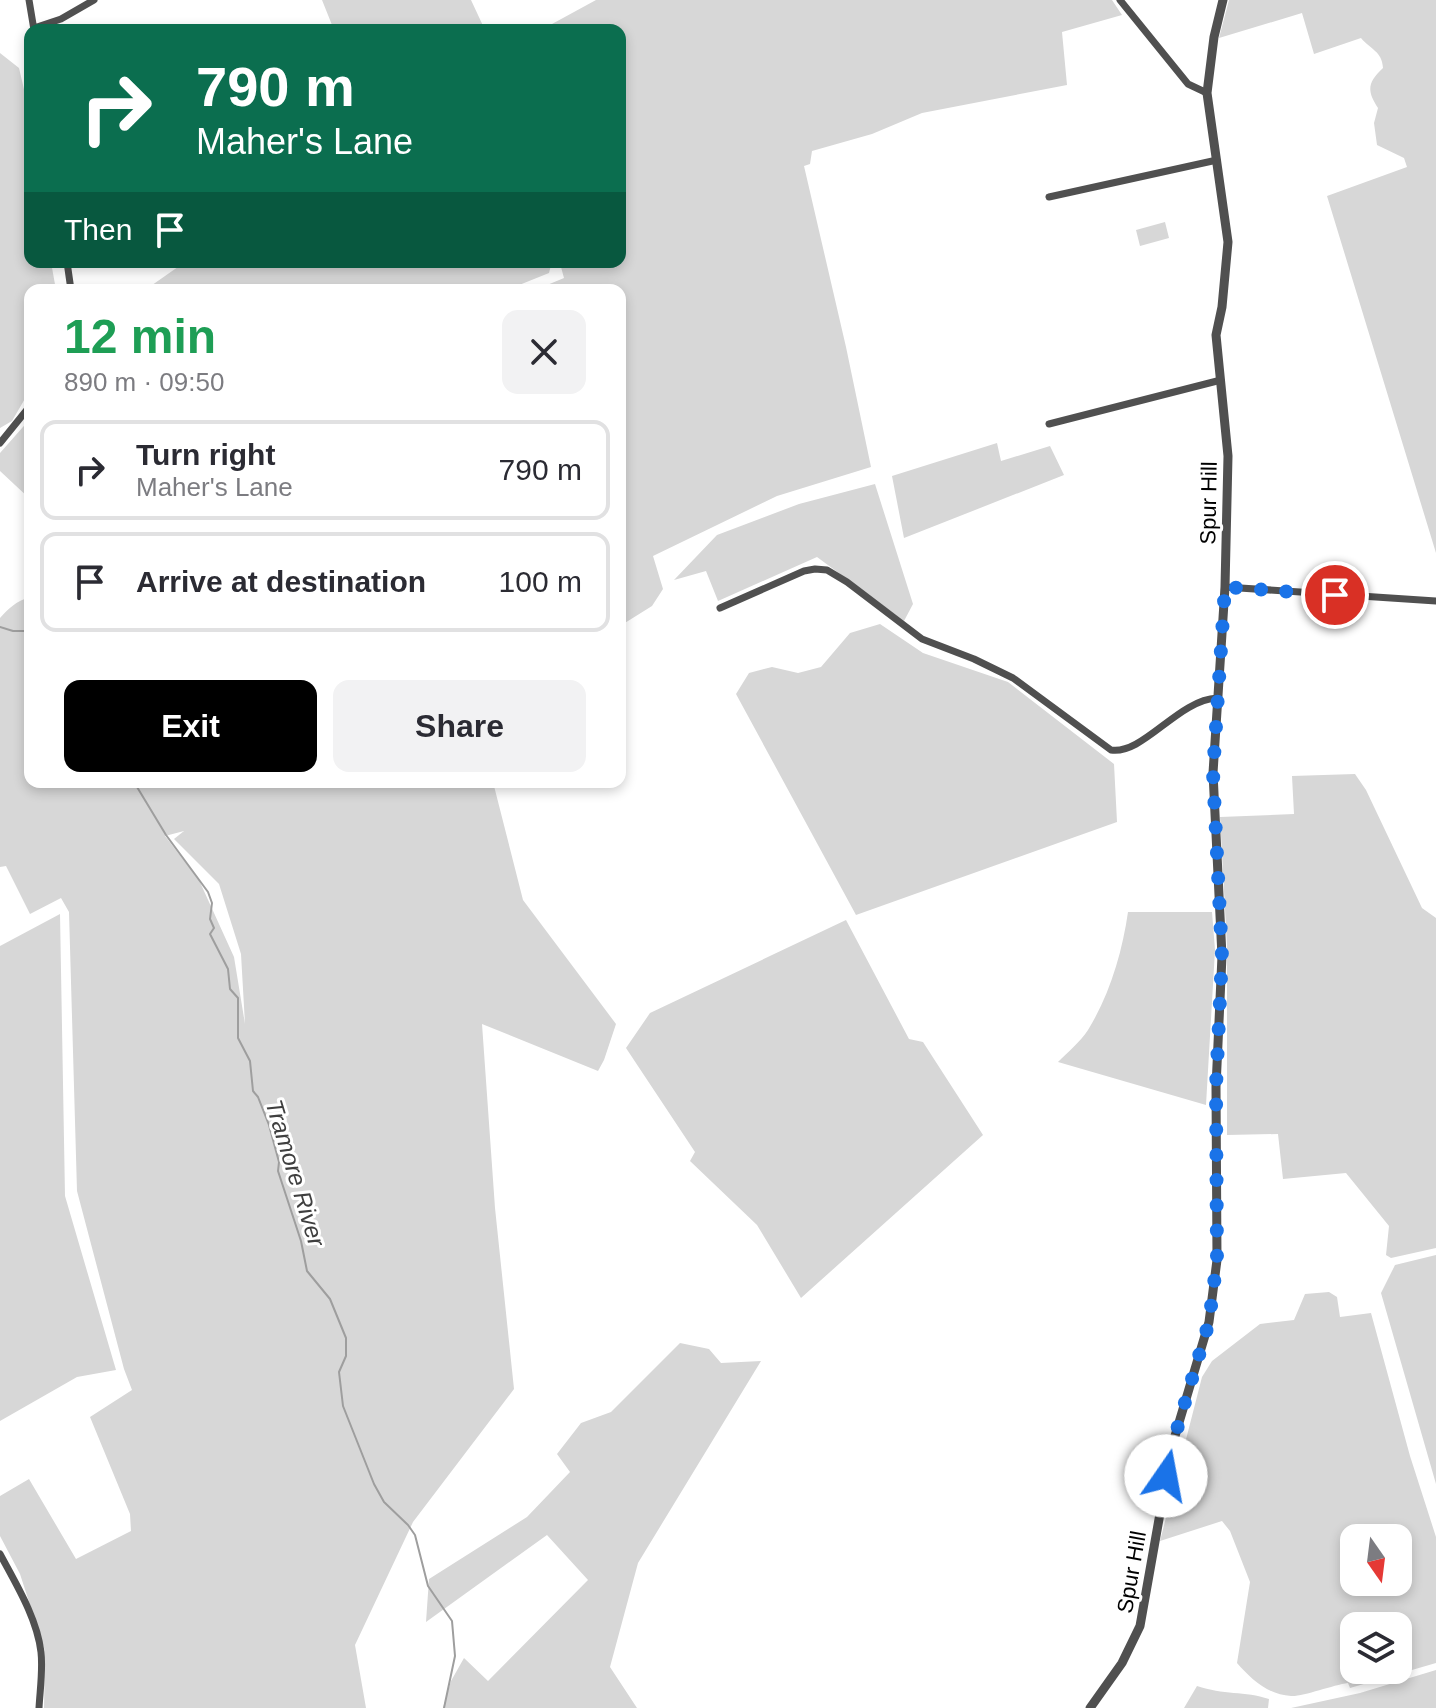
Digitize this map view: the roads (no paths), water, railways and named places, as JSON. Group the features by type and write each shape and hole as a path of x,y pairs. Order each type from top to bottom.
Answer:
{"street":[{"path":"29,0 33,24"},
{"path":"48,24 94,0"},
{"path":"1120,0 1188,84 1207,93"},
{"name":"Spur Hill","path":"1090,1708 1122,1663 1140,1626 1172,1446 1200,1354 1212,1304 1217,1260 1216,1087 1222,956 1213,773 1225,587 1228,456 1216,335 1228,242 1207,93 1214,37 1223,0"},
{"path":"1049,197 1217,160"},
{"path":"1049,424 1221,380"},
{"path":"0,443 24,413"},
{"path":"720,608 804,571 827,570 922,639 1013,678 1111,750 1127,750 1194,703 1217,698"},
{"path":"1225,587 1436,601"},
{"path":"0,1554 38,1638 41,1667 39,1708"}],"waterway":[{"name":"Tramore River","path":"0,627 24,631"},
{"name":"Tramore River","path":"138,788 166,835 208,892 212,903 210,919 214,928 210,934 228,969 230,989 238,998 238,1038 250,1061 253,1091 269,1125 279,1162 278,1171 301,1241 307,1271 330,1299 346,1338 346,1356 339,1372 343,1406 374,1484 384,1502 415,1535 428,1586 452,1621 455,1656 444,1708"}]}
